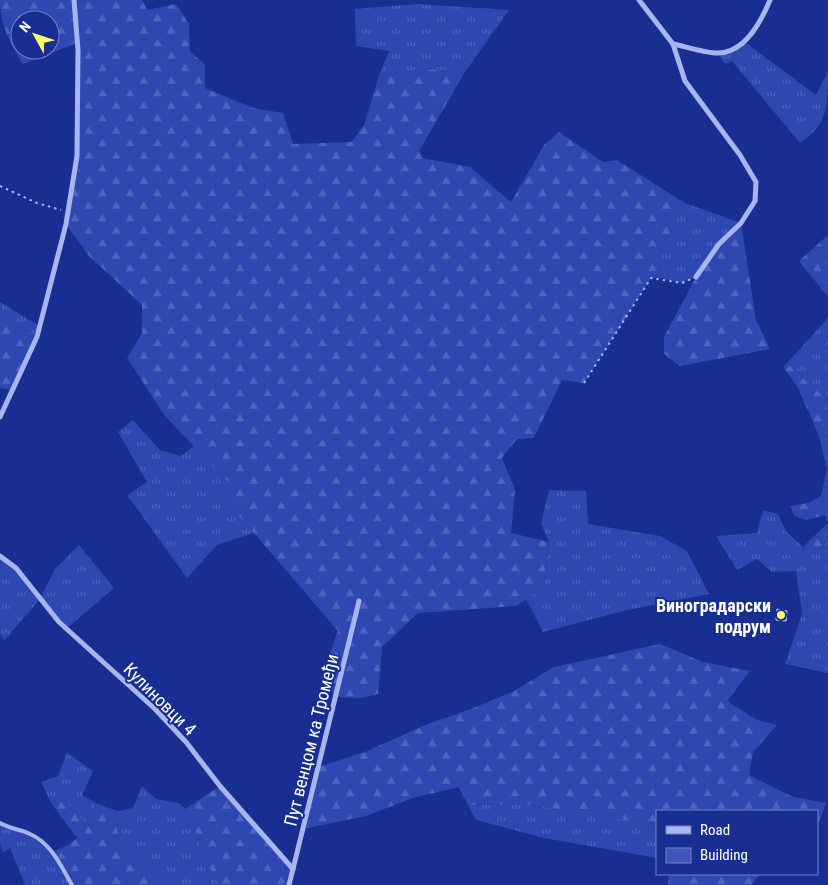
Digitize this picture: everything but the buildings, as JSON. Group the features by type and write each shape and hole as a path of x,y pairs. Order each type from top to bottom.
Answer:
{"street":[{"path":"0,417 37,337 48,301 68,212 78,156 78,50 74,0"},
{"path":"638,0 673,44 685,80 740,155 756,182 756,201 741,222 719,244 696,277"},
{"path":"673,44 717,53 731,50 745,42 764,17 770,0"},
{"name":"Кулиновци 4","path":"0,556 16,568 59,622 155,709 186,742 220,786 293,868"},
{"name":"Пут венцом ка Тромеђи","path":"289,885 359,601"}],"lane":[{"path":"0,823 42,841 52,852 72,885"}],"path":[{"path":"0,186 37,203 68,212"},
{"path":"584,382 651,278 682,282 696,277"}],"green space":[{"path":"0,0 142,0 147,10 176,4 189,24 190,51 205,65 205,88 253,108 283,113 293,144 351,142 364,125 379,76 426,69 465,72 419,151 422,158 470,167 511,202 544,145 559,132 603,162 617,160 685,203 657,259 661,278 651,278 584,383 562,380 534,438 517,439 502,458 515,490 511,533 549,542 543,588 516,606 418,613 382,647 378,694 360,698 335,697 321,677 338,631 223,497 230,484 165,416 127,358 142,333 142,305 88,255 66,224 77,156 77,43 60,50 60,10 10,10 10,40 2,18"},
{"path":"418,4 509,10 465,72 426,69 379,76 389,51 356,46 355,9"},
{"path":"745,42 816,95 828,71 827,104 821,121 816,129 800,143 732,61 725,64 717,53 731,50"},
{"path":"21,60 33,60 23,64"},
{"path":"685,203 741,223 696,277 682,283 661,278 657,259"},
{"path":"741,223 756,320 770,349 680,366 664,354 664,337 696,277 719,244"},
{"path":"828,235 828,297 799,261"},
{"path":"0,302 39,326 37,337 0,313"},
{"path":"0,313 37,337 12,390 0,388"},
{"path":"828,318 828,401 787,363"},
{"path":"787,363 828,401 828,522 825,515 807,520 795,516 790,506 808,503 821,496 827,469 819,436 797,386 783,367"},
{"path":"133,420 160,450 181,456 194,446 230,484 224,497 254,533 217,545 187,578 127,495 147,482 118,432"},
{"path":"549,490 586,491 588,524 660,536 687,551 709,594 627,610 543,632 526,599 543,588 549,542 541,524"},
{"path":"763,510 778,514 786,531 811,555 828,540 828,673 785,664 802,614 796,571 772,572 757,559 737,570 716,536 757,533"},
{"path":"828,523 828,540 811,556 803,547"},
{"path":"79,545 114,588 66,629 40,599 4,641 0,634 0,556 16,568 40,598 55,569"},
{"path":"660,644 703,662 750,671 727,701 757,720 777,725 753,752 749,775 793,797 826,803 818,824 818,810 656,810 656,825 525,804 468,805 459,787 413,798 366,816 303,829 318,767 365,752 428,724 514,691 554,667"},
{"path":"67,753 93,771 82,795 96,803 88,826 60,796 51,803 41,782 58,776"},
{"path":"142,786 156,799 179,803 185,809 220,885 167,885 118,844 117,811 133,808"},
{"path":"220,786 293,869 289,885 220,885 215,879 185,809"},
{"path":"60,796 88,826 96,803 117,811 118,844 167,885 72,885 52,852 68,845 77,838 51,803"},
{"path":"525,804 656,825 656,858 544,838 476,820 468,805"},
{"path":"0,823 27,834 44,845 72,885 25,885 10,848 3,852 0,843"},
{"path":"669,875 759,875 751,885 668,885"}],"place":[{"name":"Виноградарски подрум","path":"781,615"}]}
